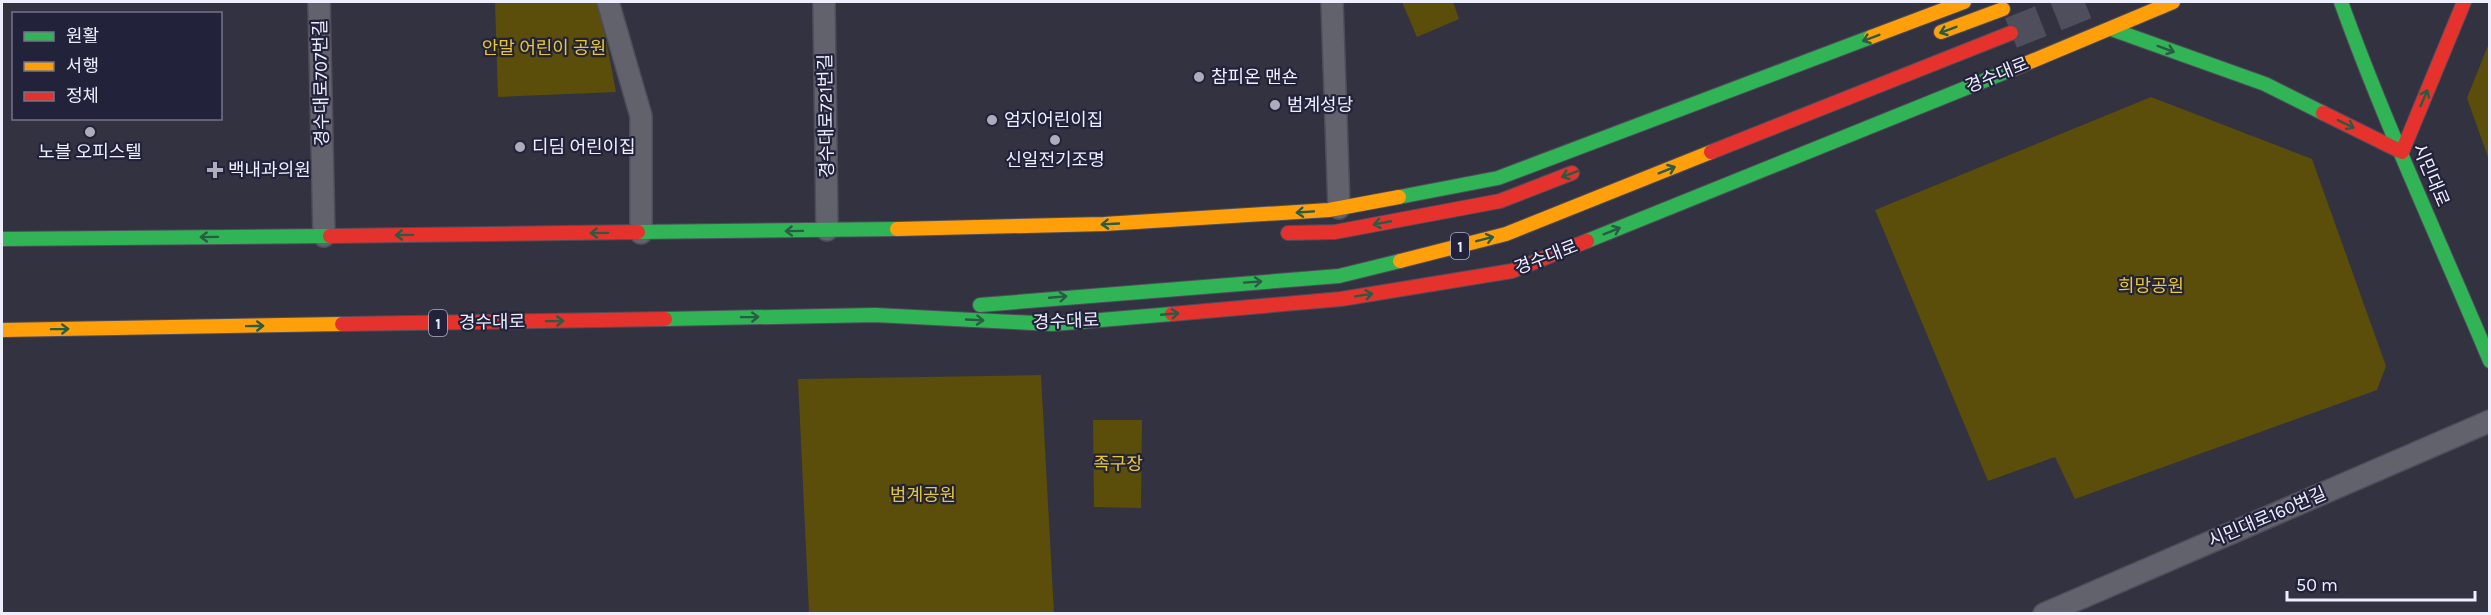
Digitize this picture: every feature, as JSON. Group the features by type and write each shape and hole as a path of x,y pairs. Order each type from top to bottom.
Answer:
{"main road":[{"path":"2,239 873,230 1104,224 1339,208 1498,178 1964,2"},
{"name":"경수대로","path":"2,330 875,315 1053,324 1341,299 1512,271 2173,2"},
{"name":"시민대로","path":"2341,2 2372,88 2402,152 2490,362"},
{"path":"2111,29 2265,84 2402,152 2464,2"},
{"path":"1924,39 2002,9"},
{"name":"경수대로","path":"875,315 1052,298 1339,276 1495,237 2011,33"},
{"name":"1","path":"1276,234 1335,232 1500,201 1589,167"},
{"path":"873,230 1088,239"}],"street":[{"name":"경수대로707번길","path":"319,2 324,236"},
{"path":"608,2 641,116 641,233"},
{"name":"경수대로721번길","path":"824,2 827,231"},
{"path":"1332,2 1339,208"},
{"name":"시민대로160번길","path":"2044,614 2490,421"}],"green space":[{"name":"안말 어린이 공원","path":"495,2 599,2 616,92 498,97"},
{"path":"1402,2 1453,2 1459,19 1417,37"},
{"path":"2489,43 2489,160 2467,98"},
{"name":"희망공원","path":"2151,97 2312,159 2386,366 2377,390 2075,499 2055,457 1988,481 1875,210"},
{"name":"범계공원","path":"1041,375 1054,613 809,613 798,379"},
{"name":"족구장","path":"1093,420 1142,420 1141,508 1094,507"}],"tunnel":[{"path":"2011,33 2089,2"}],"traffic: fast":[{"path":"2341,2 2394,138 2490,361"},
{"path":"2111,29 2265,84 2323,113"},
{"path":"1399,197 1498,178 1871,37"},
{"path":"1587,241 2013,69"},
{"path":"638,232 897,229"},
{"path":"2,239 330,236"},
{"path":"980,305 1339,276 1400,261"},
{"path":"665,319 875,315 1053,324 1172,314"}],"traffic: slow":[{"path":"1871,37 1964,2"},
{"path":"2013,69 2173,2"},
{"path":"1941,32 2003,9"},
{"path":"1400,261 1506,234 1711,152"},
{"path":"897,229 1104,224 1329,210 1399,197"},
{"path":"2,330 342,324"}],"traffic: jam":[{"path":"2323,113 2402,152 2464,2"},
{"path":"1711,152 2011,33"},
{"path":"1288,233 1335,232 1500,201 1572,173"},
{"path":"330,236 638,232"},
{"path":"1172,314 1341,299 1512,271 1587,241"},
{"path":"342,324 665,319"}],"place":[{"name":"참피온 맨숀","path":"1199,77"},
{"name":"범계성당","path":"1275,105"},
{"name":"엄지어린이집","path":"992,120"},
{"name":"노블 오피스텔","path":"90,132"},
{"name":"신일전기조명","path":"1055,140"},
{"name":"디딤 어린이집","path":"520,147"},
{"name":"백내과의원","path":"215,170"}]}
